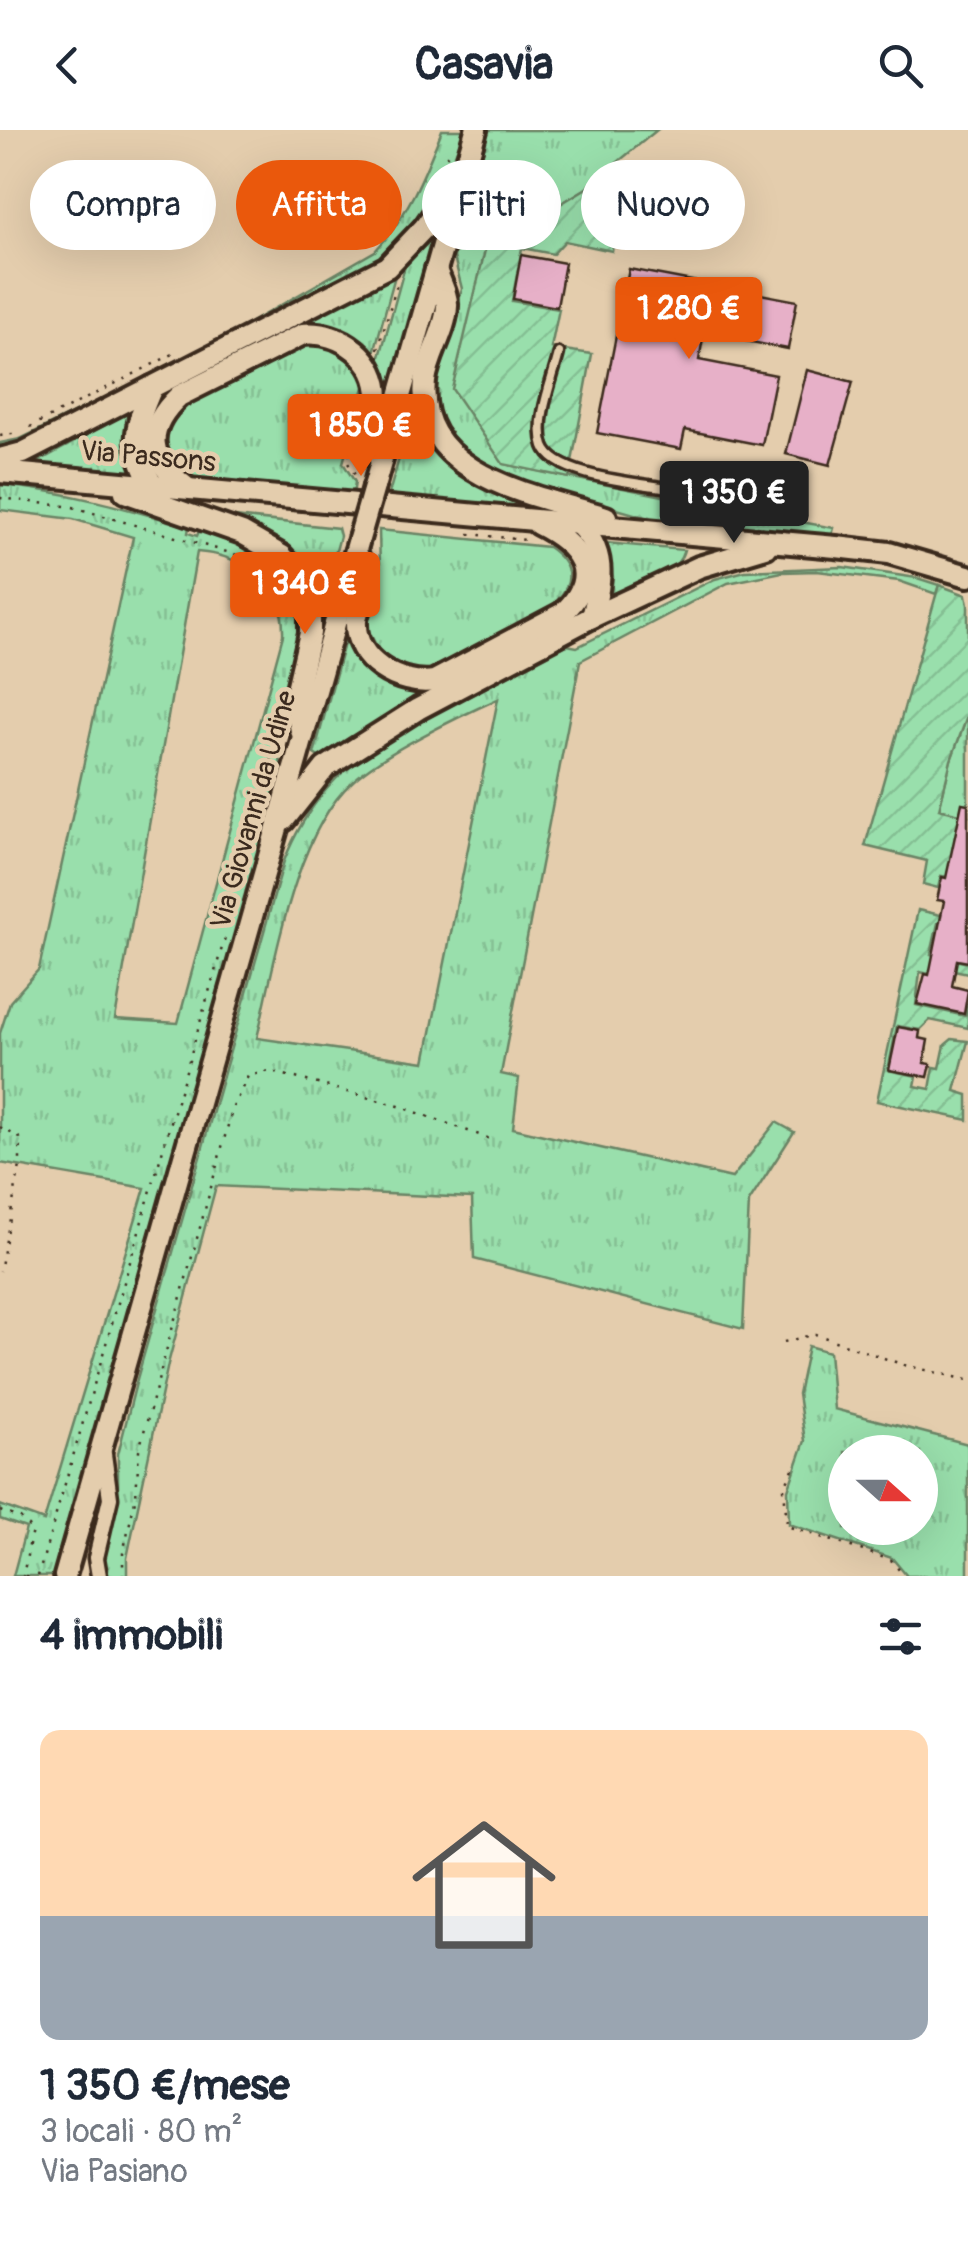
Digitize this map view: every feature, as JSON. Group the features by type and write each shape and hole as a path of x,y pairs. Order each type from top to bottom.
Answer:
{"street":[{"name":"Via Giovanni da Udine","path":"467,160 476,130"},
{"path":"0,459 23,453 387,266 422,230"},
{"name":"Via Giovanni da Udine","path":"65,1576 441,250"},
{"path":"436,269 448,305 425,380 426,393 434,429 444,447 482,476 646,530 888,554 968,576"},
{"path":"188,488 167,473 157,458 156,429 163,411 179,396 303,334 320,332 335,337 348,344 372,370 378,400 371,438 382,461"},
{"path":"152,387 139,419 135,448 153,486"},
{"name":"Via Passons","path":"0,472 646,530"},
{"path":"90,480 242,532 282,556 293,568 310,609 310,633 294,698 303,737"},
{"path":"358,545 366,582 356,620 358,638 365,652 393,676 421,683 434,681 563,613 576,598 584,570 572,545 530,519"},
{"path":"576,522 589,535 600,559 599,591 592,617"},
{"path":"696,534 709,548 699,566"},
{"path":"276,830 325,768 418,709 592,617 699,566 782,543"},
{"path":"99,1576 98,1547 110,1498 103,1449"}],"lane":[{"path":"560,353 543,427 545,448 552,458 578,471 674,489 688,478 709,477 696,534"}],"path":[{"path":"376,358 396,286"},
{"path":"0,436 18,433 190,346"},
{"path":"0,498 73,507 228,550 264,569 281,588"},
{"path":"464,534 542,541"},
{"path":"266,793 272,766 266,734 277,693"},
{"path":"0,1511 20,1518 32,1530 24,1576 35,1576 229,926"},
{"path":"123,1576 139,1450 233,1106 248,1076 270,1071 399,1106 493,1140"},
{"path":"0,1127 20,1138 20,1166 0,1271"},
{"path":"784,1342 815,1334 904,1365 968,1380"},
{"path":"793,1469 784,1488 787,1526 891,1560 904,1576"}],"green space":[{"path":"442,130 464,130 452,160 430,160"},
{"path":"489,130 657,130 620,160 581,160 581,191 561,204 561,160 481,160"},
{"path":"422,178 422,215 402,239 402,216"},
{"path":"581,191 581,244 565,241 561,245 561,204"},
{"path":"422,247 431,250 388,395 384,371 378,364 405,266"},
{"path":"392,250 383,260 21,447 0,451 0,443 20,439 211,345 375,251"},
{"path":"456,250 485,250 503,464 688,501 669,524 502,476 463,456 443,427 434,392 462,289"},
{"path":"485,250 522,250 512,301 559,309 551,348 592,354 569,478 503,464 452,389"},
{"path":"396,272 373,356 305,327 305,322"},
{"path":"316,342 348,353 367,376 343,463 355,482 350,494 195,479 175,468 165,448 165,434 182,405 226,379"},
{"path":"417,396 443,457 472,482 571,515 388,497"},
{"path":"133,410 136,474 32,465"},
{"path":"0,485 49,491 189,527 188,533 197,536 200,529 244,543 263,554 290,585 301,626 298,660 278,732 282,778 57,1576 13,1576 26,1528 0,1519 0,1505 44,1521 145,1188 0,1163 0,1033 10,1002 39,969 133,537 73,519 0,510","holes":["197,552 214,554 245,567 269,588 282,617 283,635 178,1023 115,1019"]},
{"path":"720,507 834,528 832,535 732,528 722,520"},
{"path":"216,515 338,528 340,536 328,580 313,586 295,558 273,539"},
{"path":"379,530 548,547 563,561 568,575 565,589 528,623 460,660 419,676 383,658 367,628 380,568"},
{"path":"606,543 684,550 664,576 610,601 613,577"},
{"path":"842,567 939,585 936,594 899,581 817,571 782,572 728,583 580,661 501,1074 519,1078 513,1128 732,1178 776,1122 794,1132 749,1202 743,1329 474,1259 472,1198 216,1186 168,1364 127,1558 127,1576 106,1576 103,1551 118,1489 118,1454 137,1379 284,861 313,806 354,762 389,738 567,645 577,647 715,579 745,571","holes":["498,699 425,1062 257,1038 289,902 315,834 332,805 352,782 382,760"]},
{"path":"939,585 966,595 968,714 939,809 968,816 949,877 941,876 938,888 923,884 927,861 865,846"},
{"path":"348,629 402,688 428,695 371,725 323,760 314,754"},
{"path":"968,714 968,816 939,810"},
{"path":"918,910 959,919 957,927 938,923 931,954 968,963 968,973 949,969 944,977 920,972 916,1005 965,1016 968,1003 968,1028 930,1020 920,1030 897,1026 888,1070 917,1076 915,1086 930,1089 934,1067 940,1068 945,1045 952,1039 968,1041 955,1091 968,1095 968,1120 877,1101"},
{"path":"808,1346 829,1352 834,1409 934,1435 828,1435 828,1537 789,1524 788,1490 805,1441 798,1394"},
{"path":"938,1436 968,1444 968,1576 907,1576 892,1558 853,1545 938,1545"}],"building":[{"path":"521,255 565,263 557,307 513,299"},
{"path":"629,269 797,301 788,349 704,333 699,360 776,375 762,445 685,430 681,449 597,433"},
{"path":"807,370 853,382 830,465 786,454"},
{"path":"962,803 968,804 968,962 957,960 952,986 968,990 964,1014 917,1004 925,974 929,975 944,901 937,900 942,877 946,878"},
{"path":"898,1027 920,1031 919,1038 928,1040 924,1063 931,1064 928,1077 889,1070"}]}
